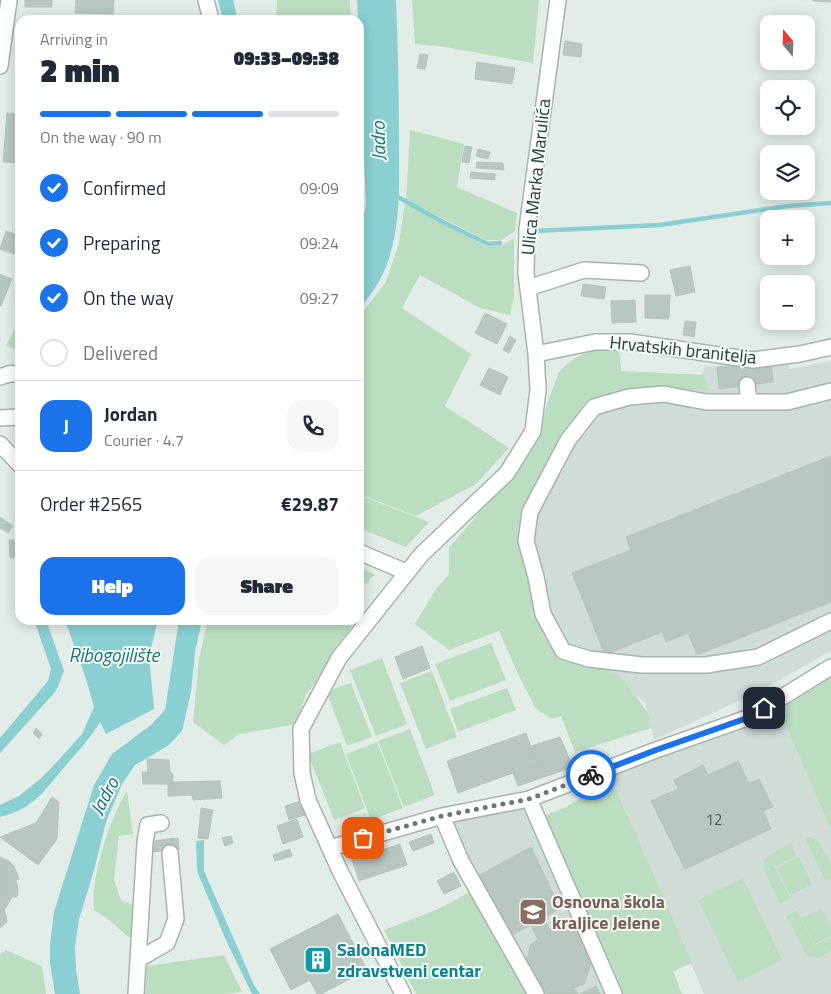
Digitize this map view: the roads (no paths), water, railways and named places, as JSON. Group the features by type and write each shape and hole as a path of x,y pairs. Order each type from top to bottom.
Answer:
{"street":[{"path":"0,66 9,0"},
{"path":"206,0 209,15"},
{"name":"Ulica Marka Marulića","path":"403,994 340,871 308,800 302,773 301,728 339,658 406,572 421,555 507,473 533,431 538,390 536,354 526,273 530,202 558,0"},
{"path":"528,288 584,270 641,273"},
{"name":"Hrvatskih branitelja","path":"536,354 595,342 630,342 745,361 800,354 831,347"},
{"path":"0,377 15,373"},
{"path":"747,385 749,402"},
{"path":"831,391 787,402 706,402 664,394 629,397 594,407 568,440 530,512 526,541 536,577 543,614 563,650 589,659 642,665 706,665 758,657 831,621"},
{"path":"0,444 15,460"},
{"path":"364,554 406,572"},
{"path":"330,848 442,816 529,799 656,750 750,717 831,667"},
{"path":"529,799 614,994"},
{"path":"442,816 461,861 536,994"},
{"path":"136,994 145,842 148,825 161,823"},
{"path":"139,959 167,943 176,918 170,854"}],"water":[{"path":"218,0 233,0 237,15 222,15"},
{"name":"Jadro","path":"357,0 396,0 399,127 397,218 392,247 383,274 364,303 364,215 366,204 364,159 364,15 358,15"},
{"path":"36,625 48,625 64,671 56,691 0,753 0,738 48,681 51,669"},
{"name":"Ribogojilište","path":"67,625 157,625 149,656 154,709 106,734 100,722 84,744 38,797 22,809 0,817 0,805 19,796 39,780 82,734 94,707"},
{"name":"Jadro","path":"178,625 201,625 195,652 191,692 182,731 169,745 135,765 122,784 106,822 79,919 75,947 80,994 55,994 50,963 54,912 94,785 112,754 151,725 165,710"},
{"path":"204,840 204,871 254,985 260,994 252,994 225,938 197,871 196,841"}],"waterway":[{"path":"396,196 488,244 500,243"},
{"path":"535,231 660,225 788,206 831,203"}],"tunnel":[{"path":"745,364 747,385"}],"place":[{"name":"Osnovna škola kraljice Jelene","path":"533,912"},
{"name":"SalonaMED zdravstveni centar","path":"318,960"}]}
